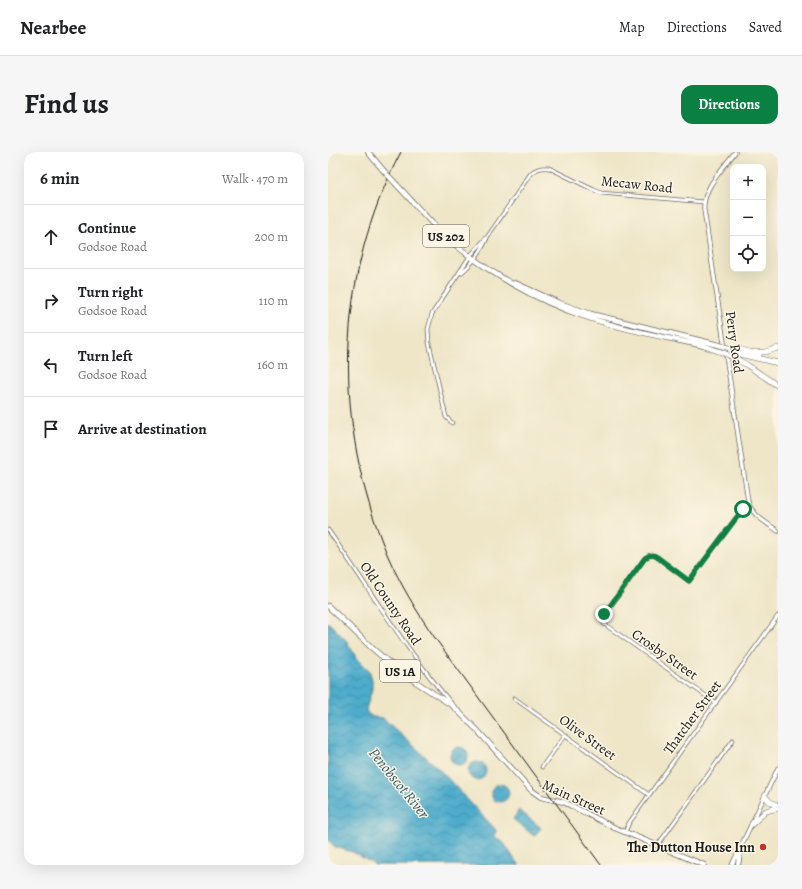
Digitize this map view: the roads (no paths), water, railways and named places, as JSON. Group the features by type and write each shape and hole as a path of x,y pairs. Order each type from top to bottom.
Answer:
{"highway":[{"path":"704,346 778,363"},
{"path":"739,350 762,352 778,348"},
{"path":"739,350 778,360"},
{"path":"730,352 778,386"},
{"path":"765,796 778,802"},
{"path":"765,796 769,801 778,807"},
{"path":"752,824 758,816 766,811 778,807"}],"main road":[{"name":"US 202","path":"368,152 383,170 443,233 470,256 515,286 542,300 582,316 620,327 704,346"},
{"name":"US 202","path":"503,277 559,303 590,314 730,352 739,350"},
{"name":"US 1A","path":"328,606 372,648 399,671 453,706"},
{"name":"Main Street","path":"453,706 477,730 531,790 541,797 564,802 625,832 704,865"},
{"path":"738,865 741,846"}],"street":[{"name":"Perry Road","path":"735,152 709,188 704,202 707,235 749,506"},
{"name":"Mecaw Road","path":"458,276 470,256 488,236 531,173 544,167 555,170 601,193 704,202"},
{"name":"Mecaw Road","path":"458,276 470,266 484,246 488,236"},
{"path":"452,423 446,417 429,343 428,329 432,314 458,276"},
{"path":"749,506 754,513 778,531"},
{"name":"Crosby Street","path":"716,703 604,624 604,614 645,558 651,555 657,557 689,581 742,510 749,506"},
{"name":"Old County Road","path":"328,530 411,652 431,680 453,706"},
{"name":"Thatcher Street","path":"625,832 629,823 649,794 778,616"},
{"name":"Olive Street","path":"514,698 649,794"},
{"path":"542,767 565,735"},
{"path":"657,846 733,740"},
{"path":"732,865 778,768"}],"water":[{"name":"Penobscot River","path":"328,622 346,640 356,657 369,670 372,679 372,689 366,709 367,713 373,717 383,718 440,770 496,830 495,837 504,843 520,865 375,865 353,852 335,847 328,840"},
{"path":"459,747 465,750 468,756 465,762 459,765 453,762 450,756 453,750"},
{"path":"477,762 483,765 486,771 483,777 477,780 471,777 468,771 471,765"},
{"path":"500,784 506,787 509,793 506,799 500,802 494,799 491,793 494,787"},
{"path":"519,810 541,828 534,836 513,819"}],"railway":[{"path":"401,152 379,200 363,250 353,300 349,352 350,403 357,454 369,505 392,565 403,587 422,618 435,638 601,865"}],"place":[{"name":"The Dutton House Inn","path":"763,847"}]}
